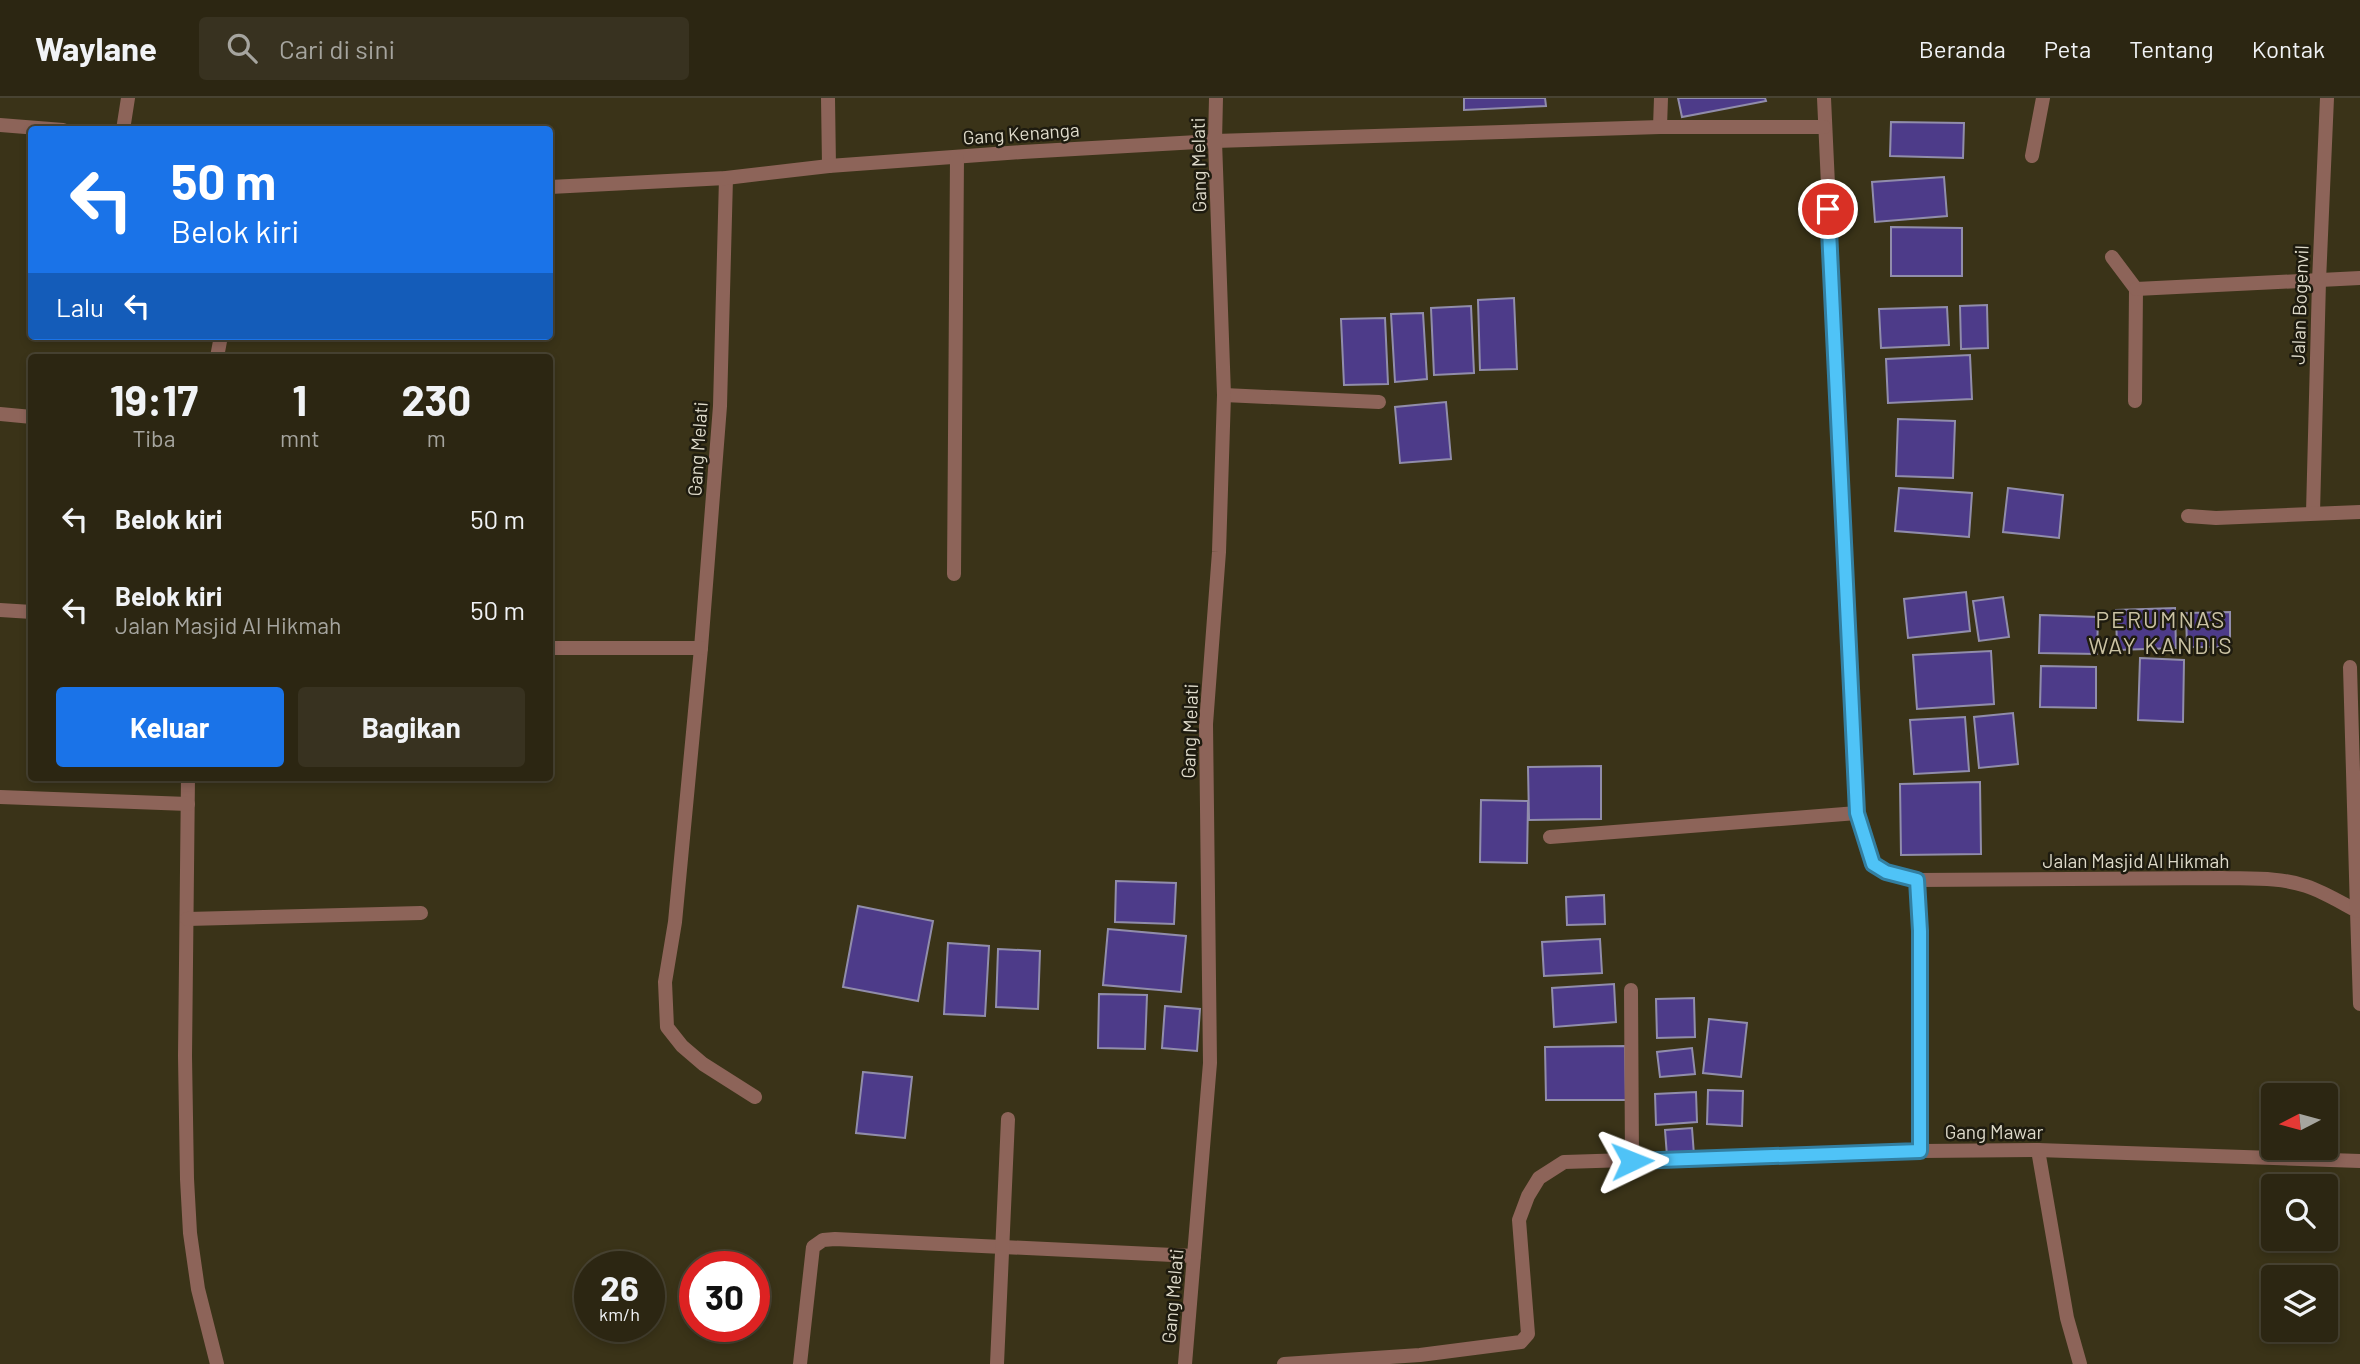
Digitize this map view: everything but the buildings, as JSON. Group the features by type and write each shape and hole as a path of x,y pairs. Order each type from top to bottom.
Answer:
{"street":[{"path":"124,126 128,98"},
{"path":"828,98 829,166"},
{"name":"Gang Melati","path":"1185,1364 1210,1063 1206,724 1219,552 1224,395 1215,141 1216,98"},
{"path":"1660,127 1661,98"},
{"name":"Jalan Masjid Al Hikmah","path":"1824,98 1857,813 1873,864 1886,872 1917,880 2261,879 2303,885 2357,911"},
{"path":"2032,156 2043,98"},
{"name":"Jalan Bogenvil","path":"2313,513 2327,98"},
{"path":"0,125 28,127"},
{"name":"Gang Kenanga","path":"553,187 726,178 829,166 1215,141 1660,127 1824,127"},
{"path":"954,574 957,157"},
{"name":"Gang Melati","path":"726,178 720,406 675,922 665,982 667,1027 682,1046 703,1064 755,1097"},
{"path":"2112,257 2136,289 2135,401"},
{"path":"2136,289 2360,278"},
{"path":"1224,395 1379,402"},
{"path":"0,414 28,417"},
{"path":"2188,516 2216,518 2360,512"},
{"path":"0,610 28,612"},
{"path":"553,648 701,648"},
{"path":"2350,667 2360,1004"},
{"path":"188,781 187,1179 198,1289 217,1364"},
{"path":"0,797 188,804"},
{"path":"1550,837 1857,813"},
{"path":"1917,880 1920,931 1920,1151"},
{"path":"187,919 421,913"},
{"path":"1631,990 1632,1161"},
{"path":"997,1364 1008,1119"},
{"path":"2038,1150 2067,1318 2080,1364"},
{"name":"Gang Mawar","path":"1283,1364 1420,1359 1521,1342 1528,1334 1519,1220 1528,1196 1539,1178 1564,1162 2038,1150 2360,1161"},
{"path":"800,1364 813,1247 823,1240 835,1238 1194,1256"}],"district":[{"name":"PERUMNAS WAY KANDIS","path":"2161,632"}],"route":[{"path":"1632,1161 1920,1151 1920,931 1917,880 1886,872 1873,864 1857,813 1828,209"}]}
